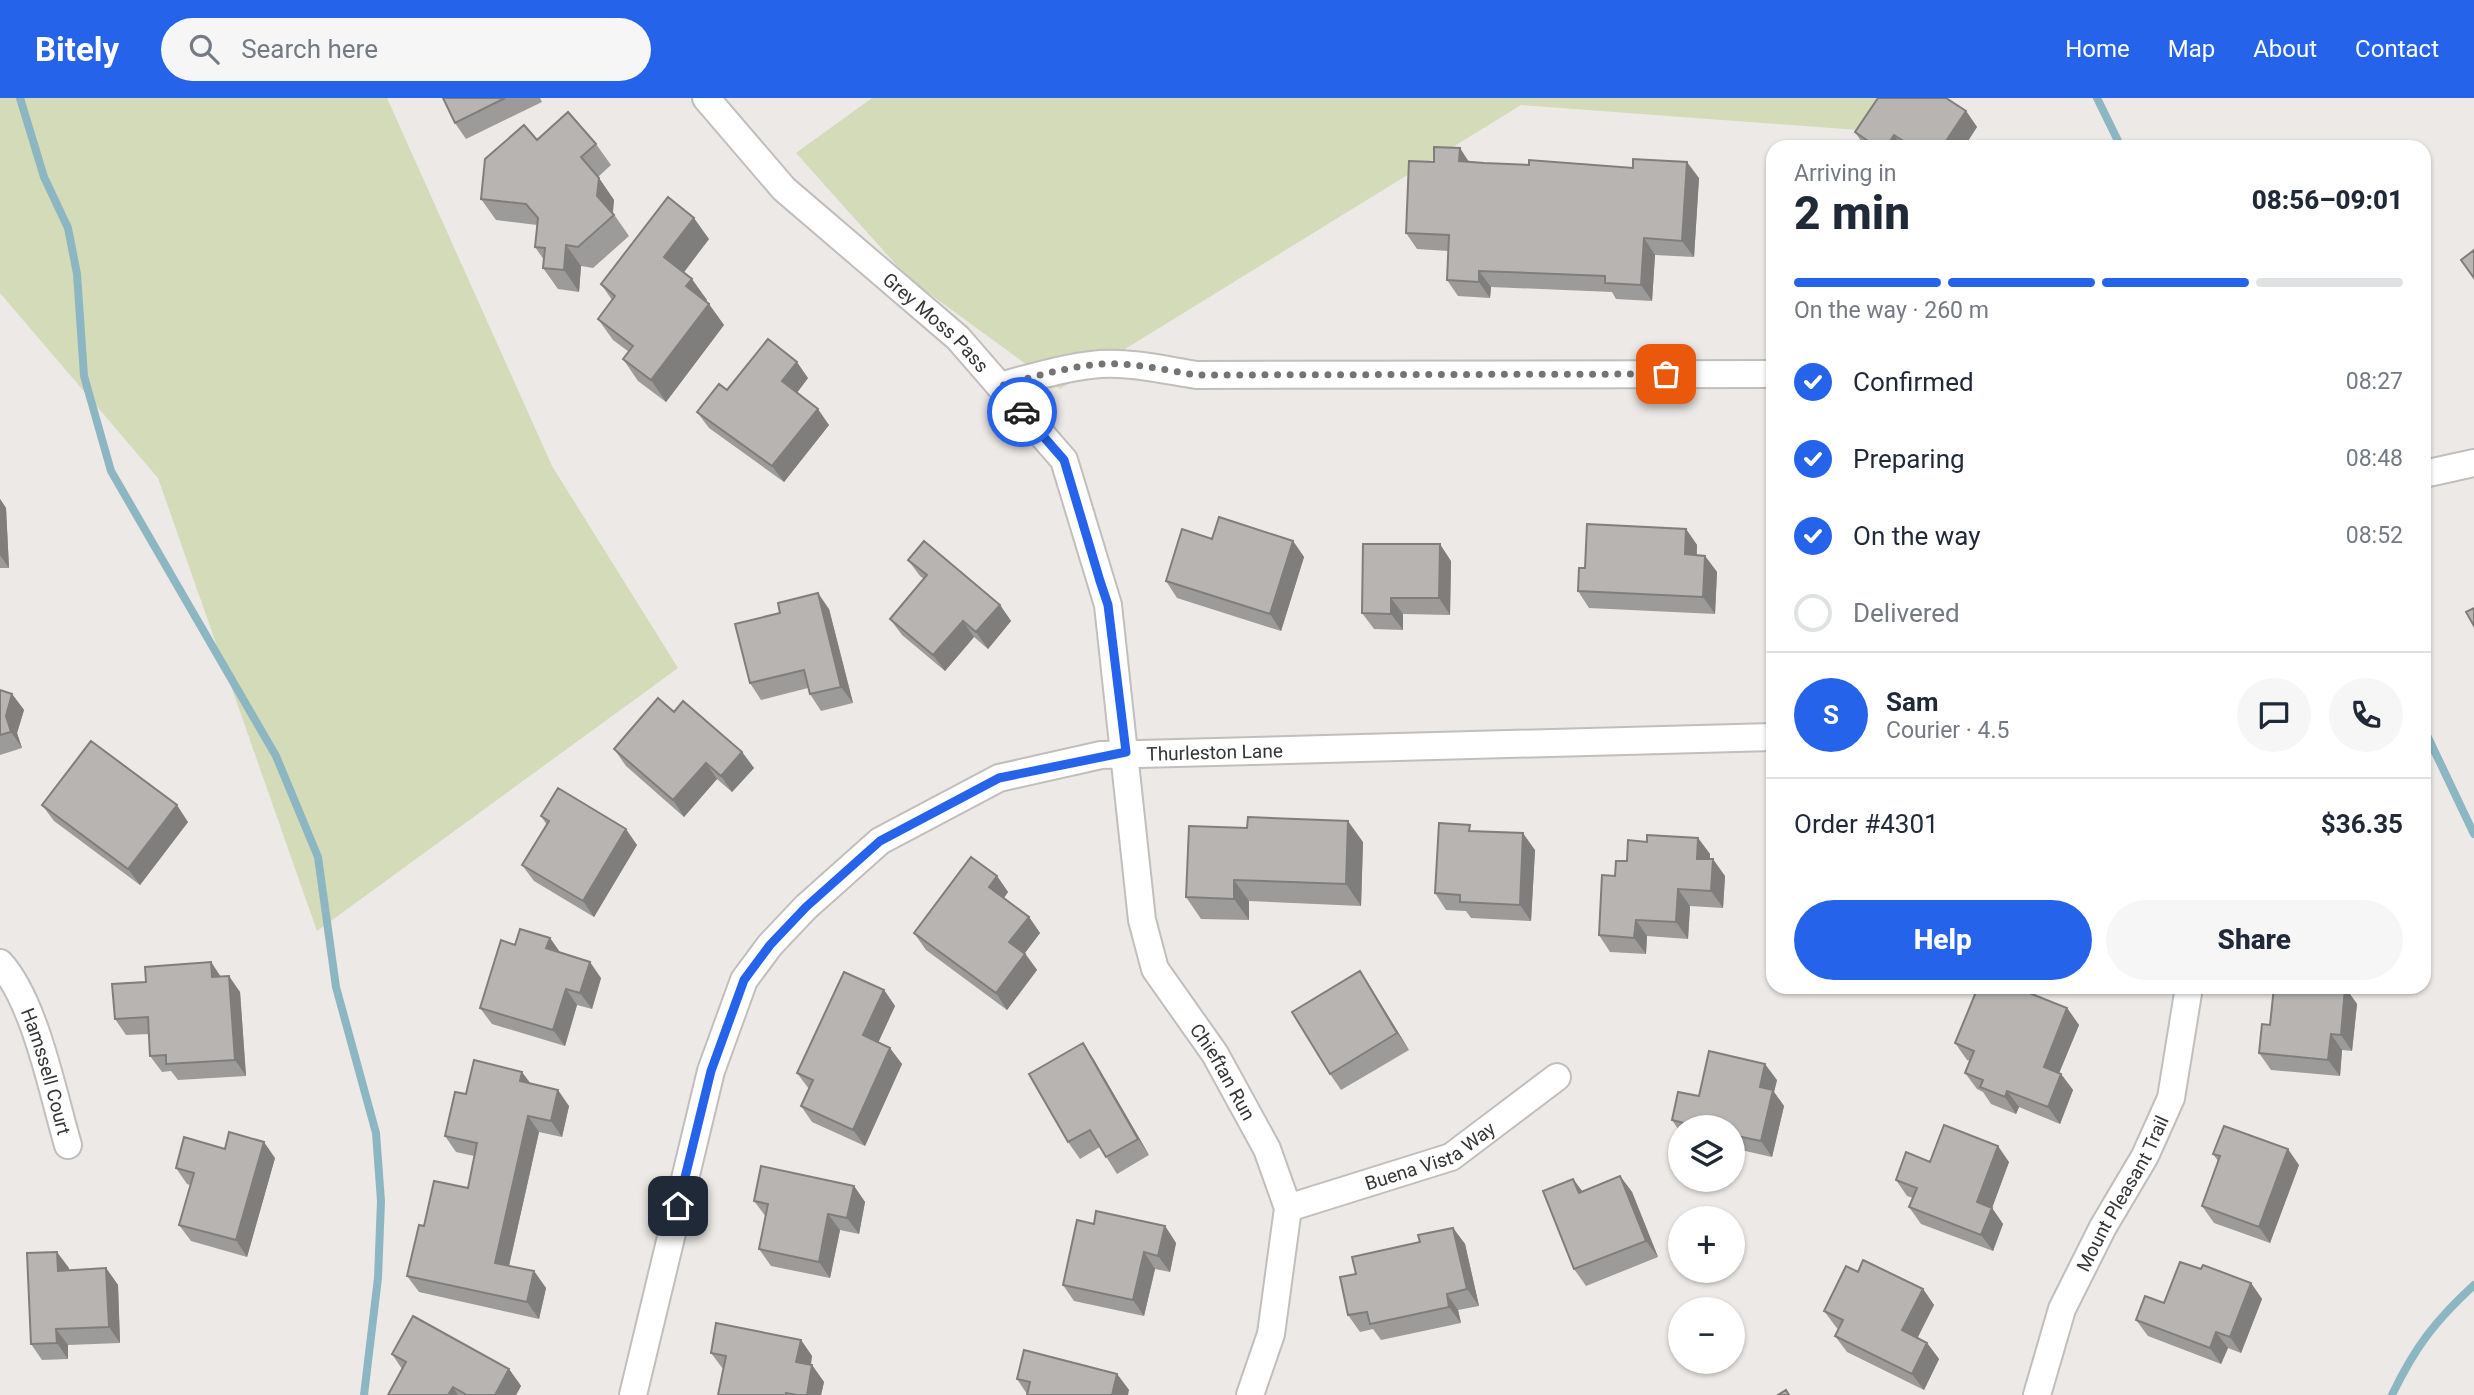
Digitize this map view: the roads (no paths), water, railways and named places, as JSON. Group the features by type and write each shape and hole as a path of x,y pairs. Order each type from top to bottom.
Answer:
{"street":[{"name":"Grey Moss Pass","path":"706,98 784,189 958,338 1064,460 1108,605 1126,752"},
{"path":"1000,386 1054,371 1100,364 1132,365 1196,375 1766,374"},
{"path":"2431,472 2474,463"},
{"name":"Thurleston Lane","path":"633,1395 711,1071 744,980 770,945 806,907 880,841 999,778 1126,752 1766,737"},
{"name":"Chieftan Run","path":"1126,752 1142,920 1155,969 1215,1054 1267,1149 1288,1208 1271,1334 1250,1395"},
{"name":"Hamssell Court","path":"0,963 12,976 31,1021 68,1144"},
{"name":"Mount Pleasant Trail","path":"2036,1395 2062,1309 2103,1227 2145,1156 2171,1098 2188,994"},
{"name":"Buena Vista Way","path":"1288,1208 1451,1157 1557,1077"}],"waterway":[{"path":"20,98 44,177 68,228 77,274 84,376 111,471 276,756 318,857 336,987 376,1133 381,1201 378,1278 364,1395"},
{"path":"2097,98 2118,140"},
{"path":"2431,744 2474,834"},
{"path":"2392,1395 2427,1336 2474,1285"}]}
